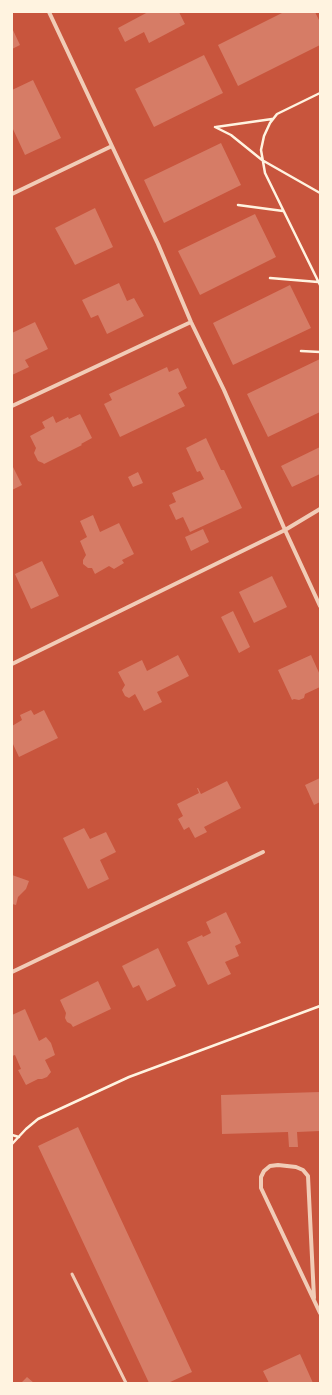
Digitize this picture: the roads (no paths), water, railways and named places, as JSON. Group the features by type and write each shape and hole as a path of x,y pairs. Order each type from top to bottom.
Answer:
{"street":[{"path":"49,12 158,244 191,322 224,390 320,606"},
{"path":"12,194 112,146"},
{"path":"12,406 191,322"},
{"path":"12,664 285,530 320,509"},
{"path":"12,972 263,852"},
{"path":"314,1298 308,1176 303,1170 296,1167 278,1165 270,1166 264,1171 261,1177 260,1188 320,1313"}],"lane":[{"path":"72,1274 126,1383"}]}
